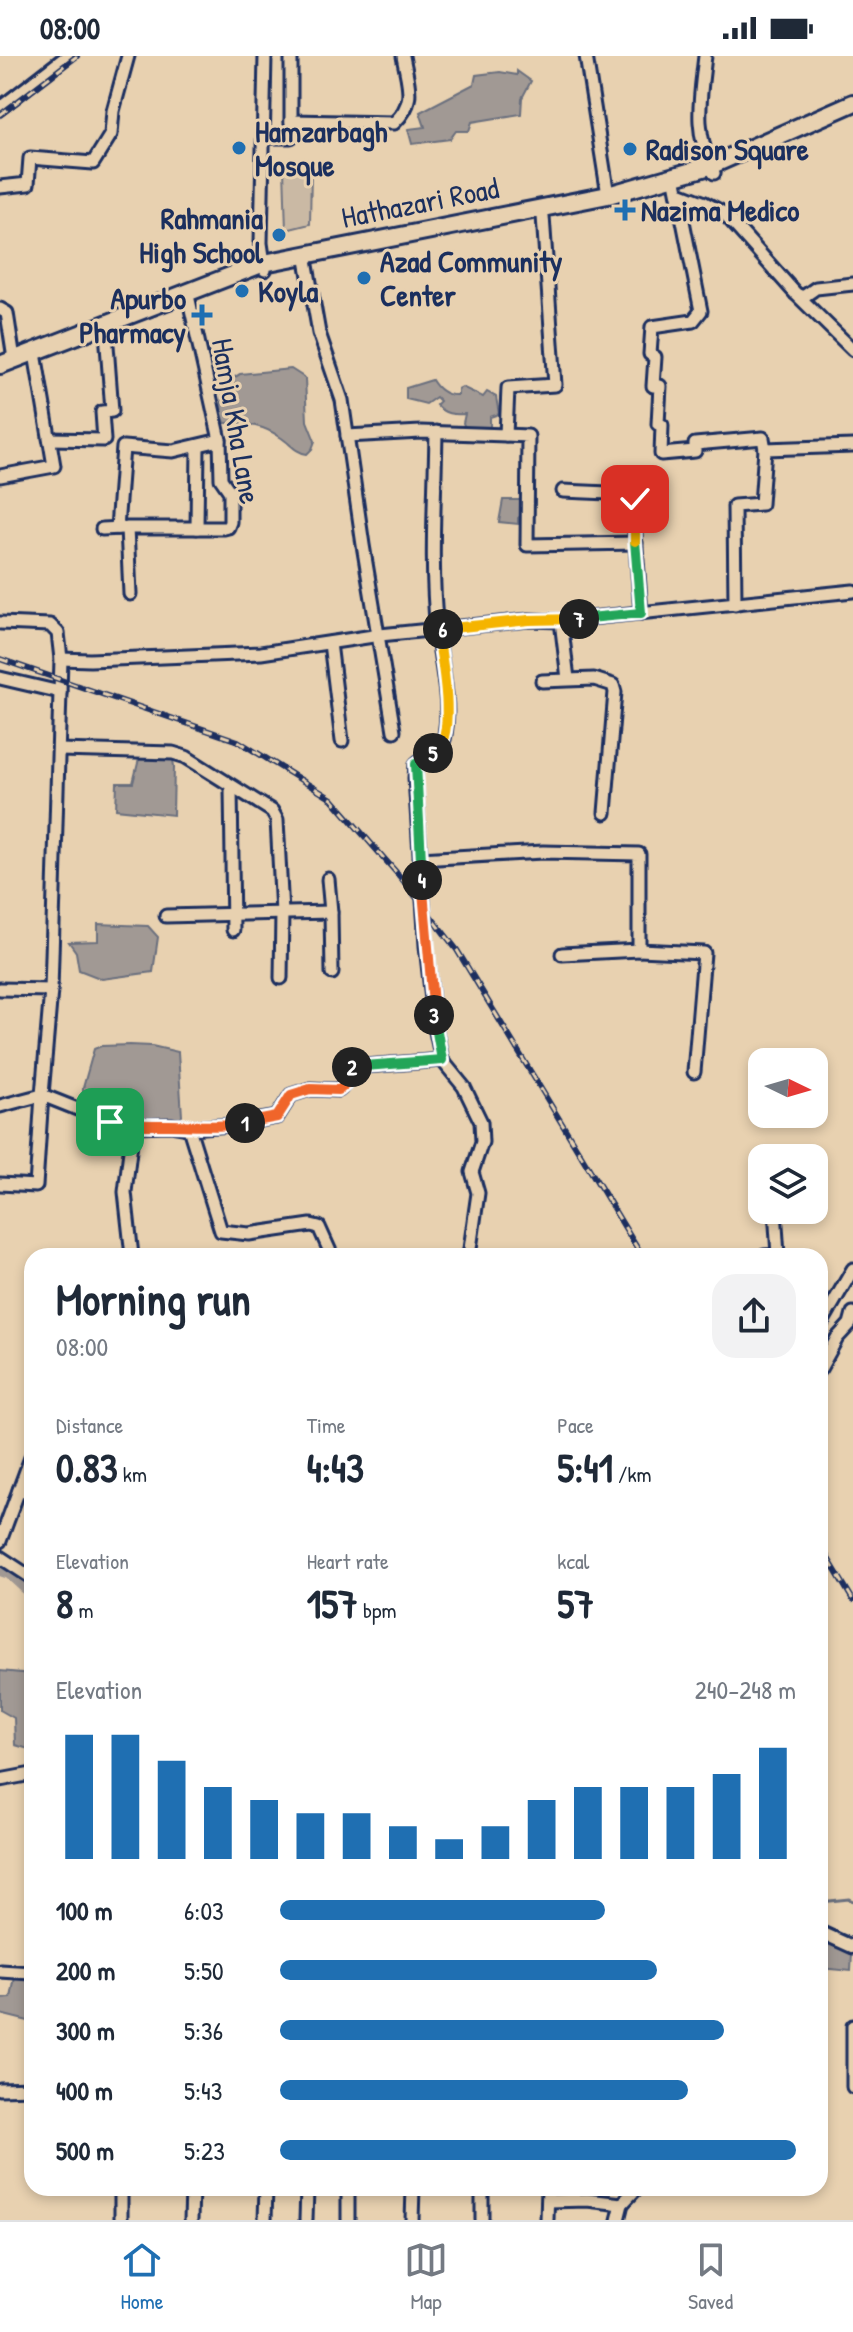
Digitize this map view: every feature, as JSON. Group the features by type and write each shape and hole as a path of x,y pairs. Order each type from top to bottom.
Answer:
{"highway":[{"name":"Hathazari Road","path":"712,170 853,103"},
{"name":"Hathazari Road","path":"306,257 602,206 676,185 853,114"},
{"name":"Hathazari Road","path":"7,362 264,267 608,195 676,185"},
{"name":"Hathazari Road","path":"0,375 264,267"}],"street":[{"path":"0,108 67,56"},
{"path":"0,187 28,184 30,158 93,163 111,134 113,111 128,56"},
{"path":"264,267 261,243 265,56"},
{"path":"264,137 291,137 291,56"},
{"path":"291,121 394,123 405,112 410,97 403,56"},
{"path":"586,56 608,195"},
{"path":"705,56 699,106 701,144 712,170"},
{"path":"676,185 724,213 796,294 853,350"},
{"path":"676,185 701,311 693,321 652,327 650,354 655,357 653,386 660,386 658,424 662,425 661,454 695,451 695,444 763,438 761,504 734,506 735,604"},
{"path":"506,435 508,388 555,385 543,216"},
{"path":"306,257 319,333 342,400 394,731"},
{"path":"796,294 803,297 816,288 853,284"},
{"name":"Hamja Kha Lane","path":"102,529 228,527 230,522 230,492 221,479 220,440 189,300"},
{"path":"0,309 7,313 7,362"},
{"path":"49,439 104,440 102,412 112,411 106,332"},
{"path":"0,476 54,466 36,359"},
{"path":"347,436 436,432 528,436 527,545 636,543"},
{"path":"436,432 437,629 445,681 445,737 439,750 416,764 420,859 431,986 442,1060 464,1087 481,1122 482,1142 472,1172 478,1193 470,1248"},
{"path":"130,594 122,528 123,447 173,451 220,440"},
{"path":"197,528 198,446"},
{"path":"765,449 853,446"},
{"path":"563,491 632,494 635,499 641,613"},
{"path":"61,659 261,653 437,629 529,620 561,621 853,591"},
{"path":"561,621 568,679"},
{"path":"0,623 50,625 58,633 61,659 51,990 36,1186 0,1184"},
{"path":"330,643 342,741"},
{"path":"0,678 60,692"},
{"path":"542,681 568,679 613,685 615,692 605,813"},
{"path":"59,750 173,753 186,757 272,811 277,820 282,913 281,978"},
{"path":"231,788 233,930"},
{"path":"420,859 543,852 639,854 639,950"},
{"path":"328,879 332,973"},
{"path":"166,916 331,912"},
{"path":"562,954 639,950 704,953 694,1072"},
{"path":"0,989 51,990"},
{"path":"0,1106 42,1095 110,1122 133,1126 189,1128 232,1125 277,1117 291,1095 310,1089 343,1088 349,1069 353,1067 442,1060"},
{"path":"131,1248 125,1192 133,1126"},
{"path":"189,1128 221,1231 249,1234 311,1225 319,1227 328,1248"},
{"path":"776,1224 778,1248"},
{"path":"828,1312 853,1269"},
{"path":"828,1354 850,1324 853,1313"},
{"path":"0,1541 24,1477"},
{"path":"19,1490 24,1492"},
{"path":"0,1557 24,1573"},
{"path":"0,1780 24,1776"},
{"path":"828,1936 853,1947"},
{"path":"0,1971 24,1972"},
{"path":"853,2026 853,2087"},
{"path":"0,2089 24,2088"},
{"path":"121,2196 121,2220"},
{"path":"191,2220 192,2196"},
{"path":"265,2220 266,2196"},
{"path":"306,2220 307,2196"},
{"path":"348,2196 348,2220"},
{"path":"412,2220 413,2196"},
{"path":"482,2196 482,2220"},
{"path":"547,2220 548,2196"},
{"path":"561,2196 622,2204"},
{"path":"618,2220 622,2204 630,2196"}],"shaded area":[{"path":"517,71 531,81 522,98 521,114 472,122 469,131 456,131 450,139 412,144 408,129 425,127 420,112 474,84 476,75 500,72 517,75"},
{"path":"284,168 311,171 310,224 286,230"},
{"path":"291,369 305,378 307,421 315,441 307,454 261,427 225,423 221,409 225,389 240,374"},
{"path":"432,380 446,393 458,395 458,389 462,387 483,397 487,392 496,397 499,414 490,417 490,430 466,430 463,423 465,414 442,410 436,405 440,401 436,397 426,404 406,399 406,388"},
{"path":"503,500 522,500 523,514 518,518 518,524 499,522"},
{"path":"145,753 172,755 173,815 116,809 117,783 133,783 139,759"},
{"path":"98,924 148,926 158,937 153,972 102,979 79,970 76,952 69,942 98,941"},
{"path":"130,1045 178,1052 182,1116 178,1121 141,1121 117,1117 83,1104 83,1088 94,1049"},
{"path":"0,1671 24,1673 24,1748 15,1745 14,1718 0,1710"},
{"path":"828,1944 852,1953 851,1971 828,1969"},
{"path":"24,1976 24,2020 0,2014 0,1999 11,1998 15,1977"}],"waterway":[{"path":"0,1571 9,1574 24,1588"},
{"path":"828,1901 853,1901"}],"railway":[{"path":"0,115 77,56"},
{"path":"0,659 238,741 332,799 402,879 457,950 637,1248"},
{"path":"828,1558 853,1600"}],"place":[{"name":"Hamzarbagh Mosque","path":"239,148"},
{"name":"Radison Square","path":"630,149"},
{"name":"Nazima Medico","path":"625,210"},
{"name":"Rahmania High School","path":"279,235"},
{"name":"Azad Community Center","path":"364,278"},
{"name":"Koyla","path":"242,291"},
{"name":"Apurbo Pharmacy","path":"202,315"}],"route":[{"path":"110,1122 189,1128 277,1117 291,1095 310,1089 343,1088 349,1069 353,1067 442,1060 426,946 415,778 416,764 439,750 445,737 445,681 437,629 641,613 635,499"}]}
